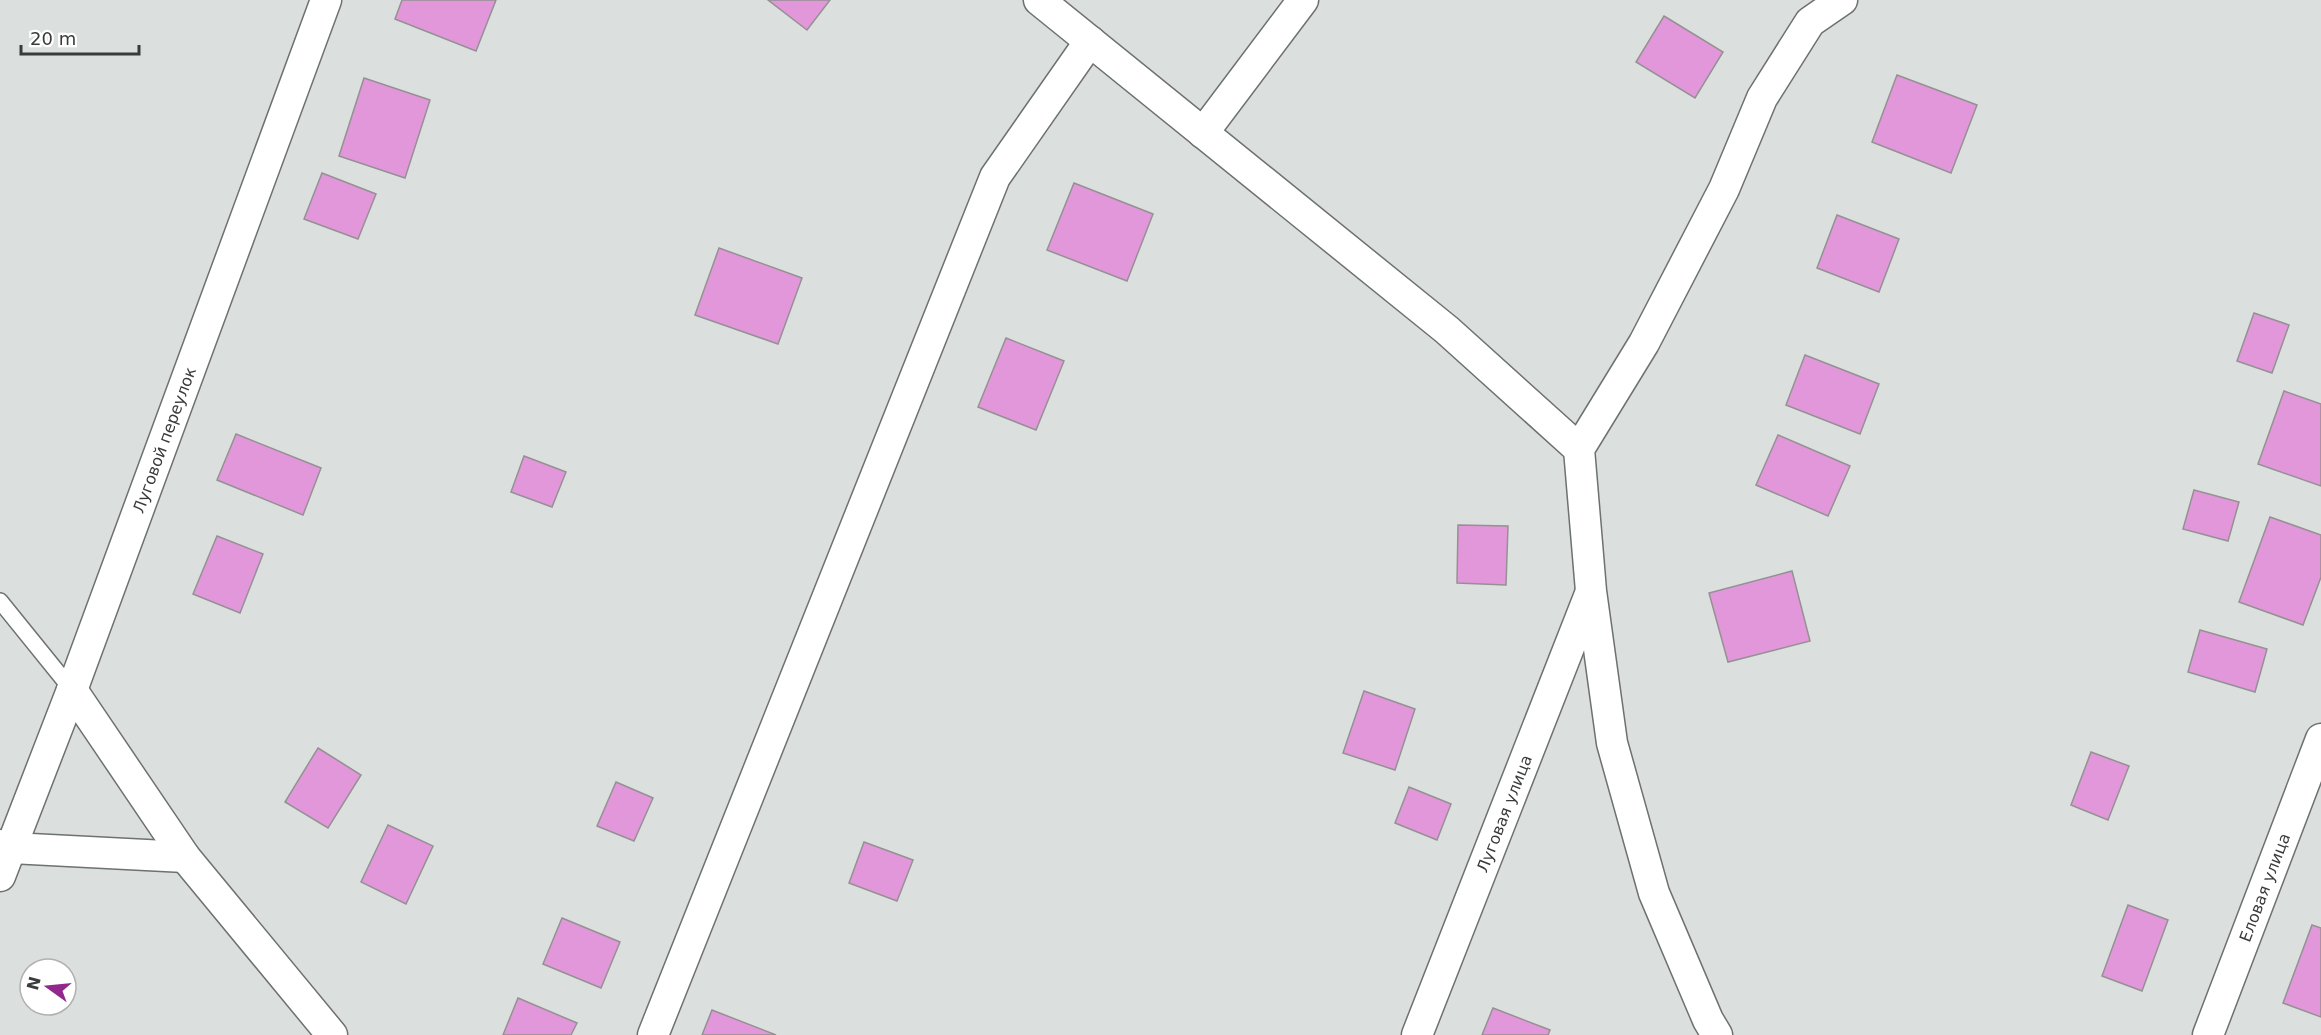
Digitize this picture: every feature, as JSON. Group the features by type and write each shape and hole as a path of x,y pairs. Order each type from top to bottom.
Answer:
{"street":[{"name":"Луговой переулок","path":"0,876 6,847 72,690 326,0"},
{"path":"1039,0 1447,330 1579,449"},
{"path":"1203,133 1302,0"},
{"path":"1717,1035 1708,1020 1651,881 1612,743 1592,591 1579,449 1644,343 1724,189 1762,98 1810,22 1842,0"},
{"path":"653,1035 995,177 1090,41"},
{"name":"Луговая улица","path":"1417,1035 1592,591"},
{"path":"72,690 185,857 332,1035"},
{"name":"Еловая улица","path":"2208,1035 2321,739"},
{"path":"6,847 185,857"}],"lane":[{"path":"0,601 72,690"}],"building":[{"path":"402,0 496,0 476,51 395,19"},
{"path":"768,0 830,0 807,30"},
{"path":"1664,16 1723,52 1695,98 1636,62"},
{"path":"1897,75 1977,105 1951,173 1872,142"},
{"path":"364,78 430,100 405,178 339,156"},
{"path":"322,173 376,194 358,239 304,219"},
{"path":"1074,183 1153,214 1127,281 1047,250"},
{"path":"1837,215 1899,239 1879,292 1817,268"},
{"path":"719,248 802,278 778,344 695,315"},
{"path":"2254,313 2289,325 2272,373 2237,361"},
{"path":"1006,338 1064,361 1036,430 978,407"},
{"path":"1805,355 1879,384 1860,434 1786,405"},
{"path":"2284,391 2321,404 2321,486 2258,464"},
{"path":"236,434 321,468 303,515 217,480"},
{"path":"1778,435 1850,466 1828,516 1756,485"},
{"path":"524,456 566,472 552,507 511,492"},
{"path":"2194,490 2239,502 2228,541 2183,529"},
{"path":"2270,517 2321,535 2321,577 2303,625 2239,602"},
{"path":"1458,525 1508,526 1506,585 1457,583"},
{"path":"217,536 263,554 240,613 193,594"},
{"path":"1792,571 1810,641 1728,662 1709,593"},
{"path":"2200,630 2267,649 2255,692 2188,672"},
{"path":"1364,691 1415,709 1395,770 1343,753"},
{"path":"318,748 361,775 328,828 285,802"},
{"path":"2091,752 2129,766 2108,820 2071,805"},
{"path":"616,782 653,798 634,841 597,826"},
{"path":"1409,787 1451,804 1437,840 1395,823"},
{"path":"388,825 433,846 406,904 361,882"},
{"path":"864,842 913,860 897,901 849,883"},
{"path":"2128,905 2168,920 2142,991 2102,976"},
{"path":"562,918 620,942 601,988 543,964"},
{"path":"2312,925 2321,928 2321,1017 2283,1003"},
{"path":"518,998 577,1023 571,1035 503,1035"},
{"path":"1493,1008 1550,1030 1548,1035 1482,1035"},
{"path":"712,1010 776,1035 702,1035"}]}
